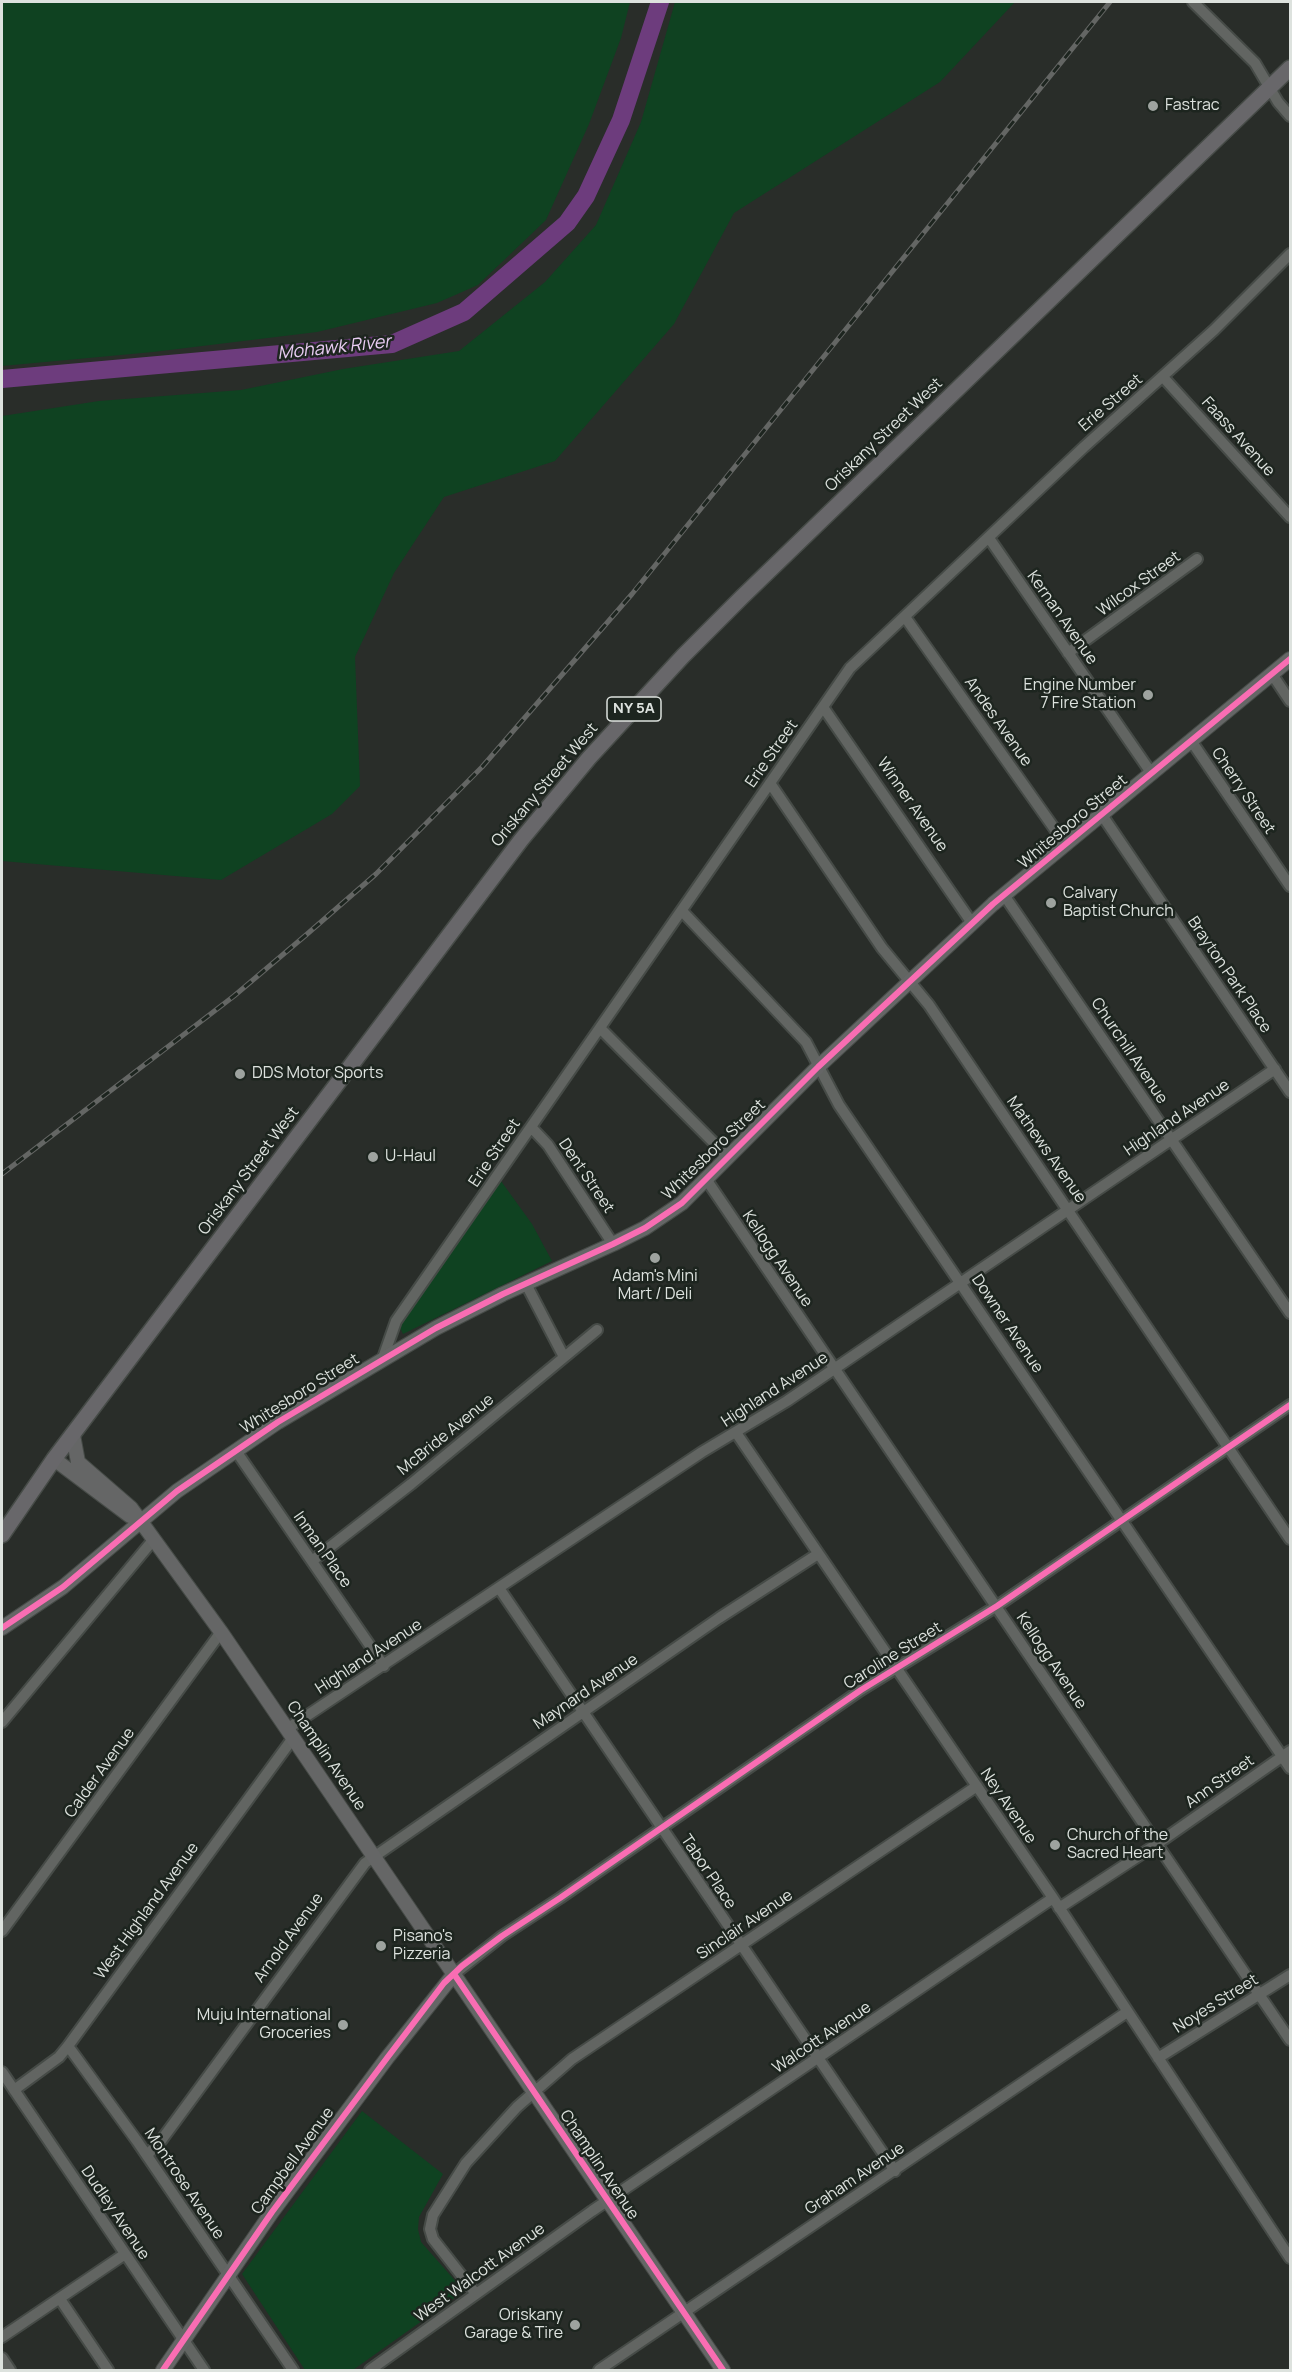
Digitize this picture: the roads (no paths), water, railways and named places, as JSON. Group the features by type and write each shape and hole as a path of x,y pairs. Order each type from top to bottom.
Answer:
{"main road":[{"name":"Oriskany Street West","path":"2,1535 54,1459 521,840 589,758 683,656 742,597 1271,90 1290,68"}],"street":[{"path":"1193,2 1256,63 1271,90 1290,116"},
{"name":"Erie Street","path":"383,1358 396,1321 850,668 1084,447 1163,377 1290,254"},
{"name":"Faass Avenue","path":"1163,377 1290,517"},
{"name":"Kernan Avenue","path":"988,538 1152,774"},
{"name":"Wilcox Street","path":"1068,653 1197,559"},
{"name":"Andes Avenue","path":"905,617 1066,845"},
{"name":"Whitesboro Street","path":"2,1628 63,1587 140,1521 236,1450 383,1358 526,1284 613,1245 667,1214 706,1179 818,1067 972,923 1290,659"},
{"path":"1272,674 1290,701"},
{"name":"Winner Avenue","path":"823,706 972,923"},
{"name":"Cherry Street","path":"1192,742 1290,886"},
{"name":"Mathews Avenue","path":"770,783 882,948 929,1005 1290,1539"},
{"name":"Brayton Park Place","path":"1102,815 1290,1092"},
{"name":"Churchill Avenue","path":"1004,895 1290,1313"},
{"name":"Downer Avenue","path":"682,911 806,1042 839,1105 1286,1754 1290,1768"},
{"path":"600,1028 728,1157"},
{"name":"Highland Avenue","path":"290,1733 499,1588 682,1465 736,1434 836,1369 1275,1069"},
{"name":"Dent Street","path":"531,1127 548,1145 613,1245"},
{"name":"Kellogg Avenue","path":"706,1179 1290,2040"},
{"path":"526,1284 564,1357"},
{"name":"McBride Avenue","path":"312,1561 411,1484 597,1330"},
{"name":"Caroline Street","path":"454,1974 502,1936 660,1828 897,1669 997,1606 1290,1405"},
{"name":"Ney Avenue","path":"736,1434 1056,1903 1158,2058 1287,2244 1290,2258"},
{"name":"Champlin Avenue","path":"73,1435 78,1462 131,1508 154,1539 290,1733 723,2370"},
{"name":"Inman Place","path":"236,1450 384,1666"},
{"name":"Champlin Avenue","path":"54,1459 124,1513 140,1521"},
{"path":"2,1722 154,1539"},
{"name":"Maynard Avenue","path":"373,1856 719,1618 818,1554"},
{"name":"Tabor Place","path":"499,1588 581,1713 895,2171"},
{"name":"Calder Avenue","path":"2,1931 220,1632"},
{"name":"West Highland Avenue","path":"14,2090 60,2056 68,2046 290,1733"},
{"name":"Ann Street","path":"1136,1857 1286,1754"},
{"name":"Sinclair Avenue","path":"476,2294 433,2239 430,2229 433,2216 466,2163 533,2091 572,2059 976,1786"},
{"name":"Arnold Avenue","path":"147,2155 160,2142 354,1875 373,1856"},
{"name":"Walcott Avenue","path":"608,2201 1056,1903 1136,1857"},
{"name":"Campbell Avenue","path":"163,2370 227,2276 387,2058 454,1974"},
{"name":"Noyes Street","path":"1158,2058 1290,1975"},
{"name":"Graham Avenue","path":"599,2370 1127,2012"},
{"name":"Montrose Avenue","path":"68,2046 147,2155 293,2370"},
{"name":"Dudley Avenue","path":"2,2072 204,2370"},
{"name":"West Walcott Avenue","path":"370,2370 608,2201"},
{"path":"2,2337 125,2254"},
{"path":"60,2299 108,2370"},
{"path":"2,2358 10,2370"}],"waterway":[{"name":"Mohawk River","path":"2,379 392,344 464,312 567,223 586,196 621,120 660,2"}],"railway":[{"path":"2,1174 234,996 306,935 376,874 482,767 632,594 1110,2"}],"place":[{"name":"Fastrac","path":"1153,106"},
{"name":"Engine Number 7 Fire Station","path":"1148,695"},
{"name":"Calvary Baptist Church","path":"1051,903"},
{"name":"DDS Motor Sports","path":"240,1074"},
{"name":"U-Haul","path":"373,1157"},
{"name":"Adam's Mini Mart / Deli","path":"655,1258"},
{"name":"Church of the Sacred Heart","path":"1055,1845"},
{"name":"Pisano's Pizzeria","path":"381,1946"},
{"name":"Muju International Groceries","path":"343,2025"},
{"name":"Oriskany Garage & Tire","path":"575,2325"}]}
